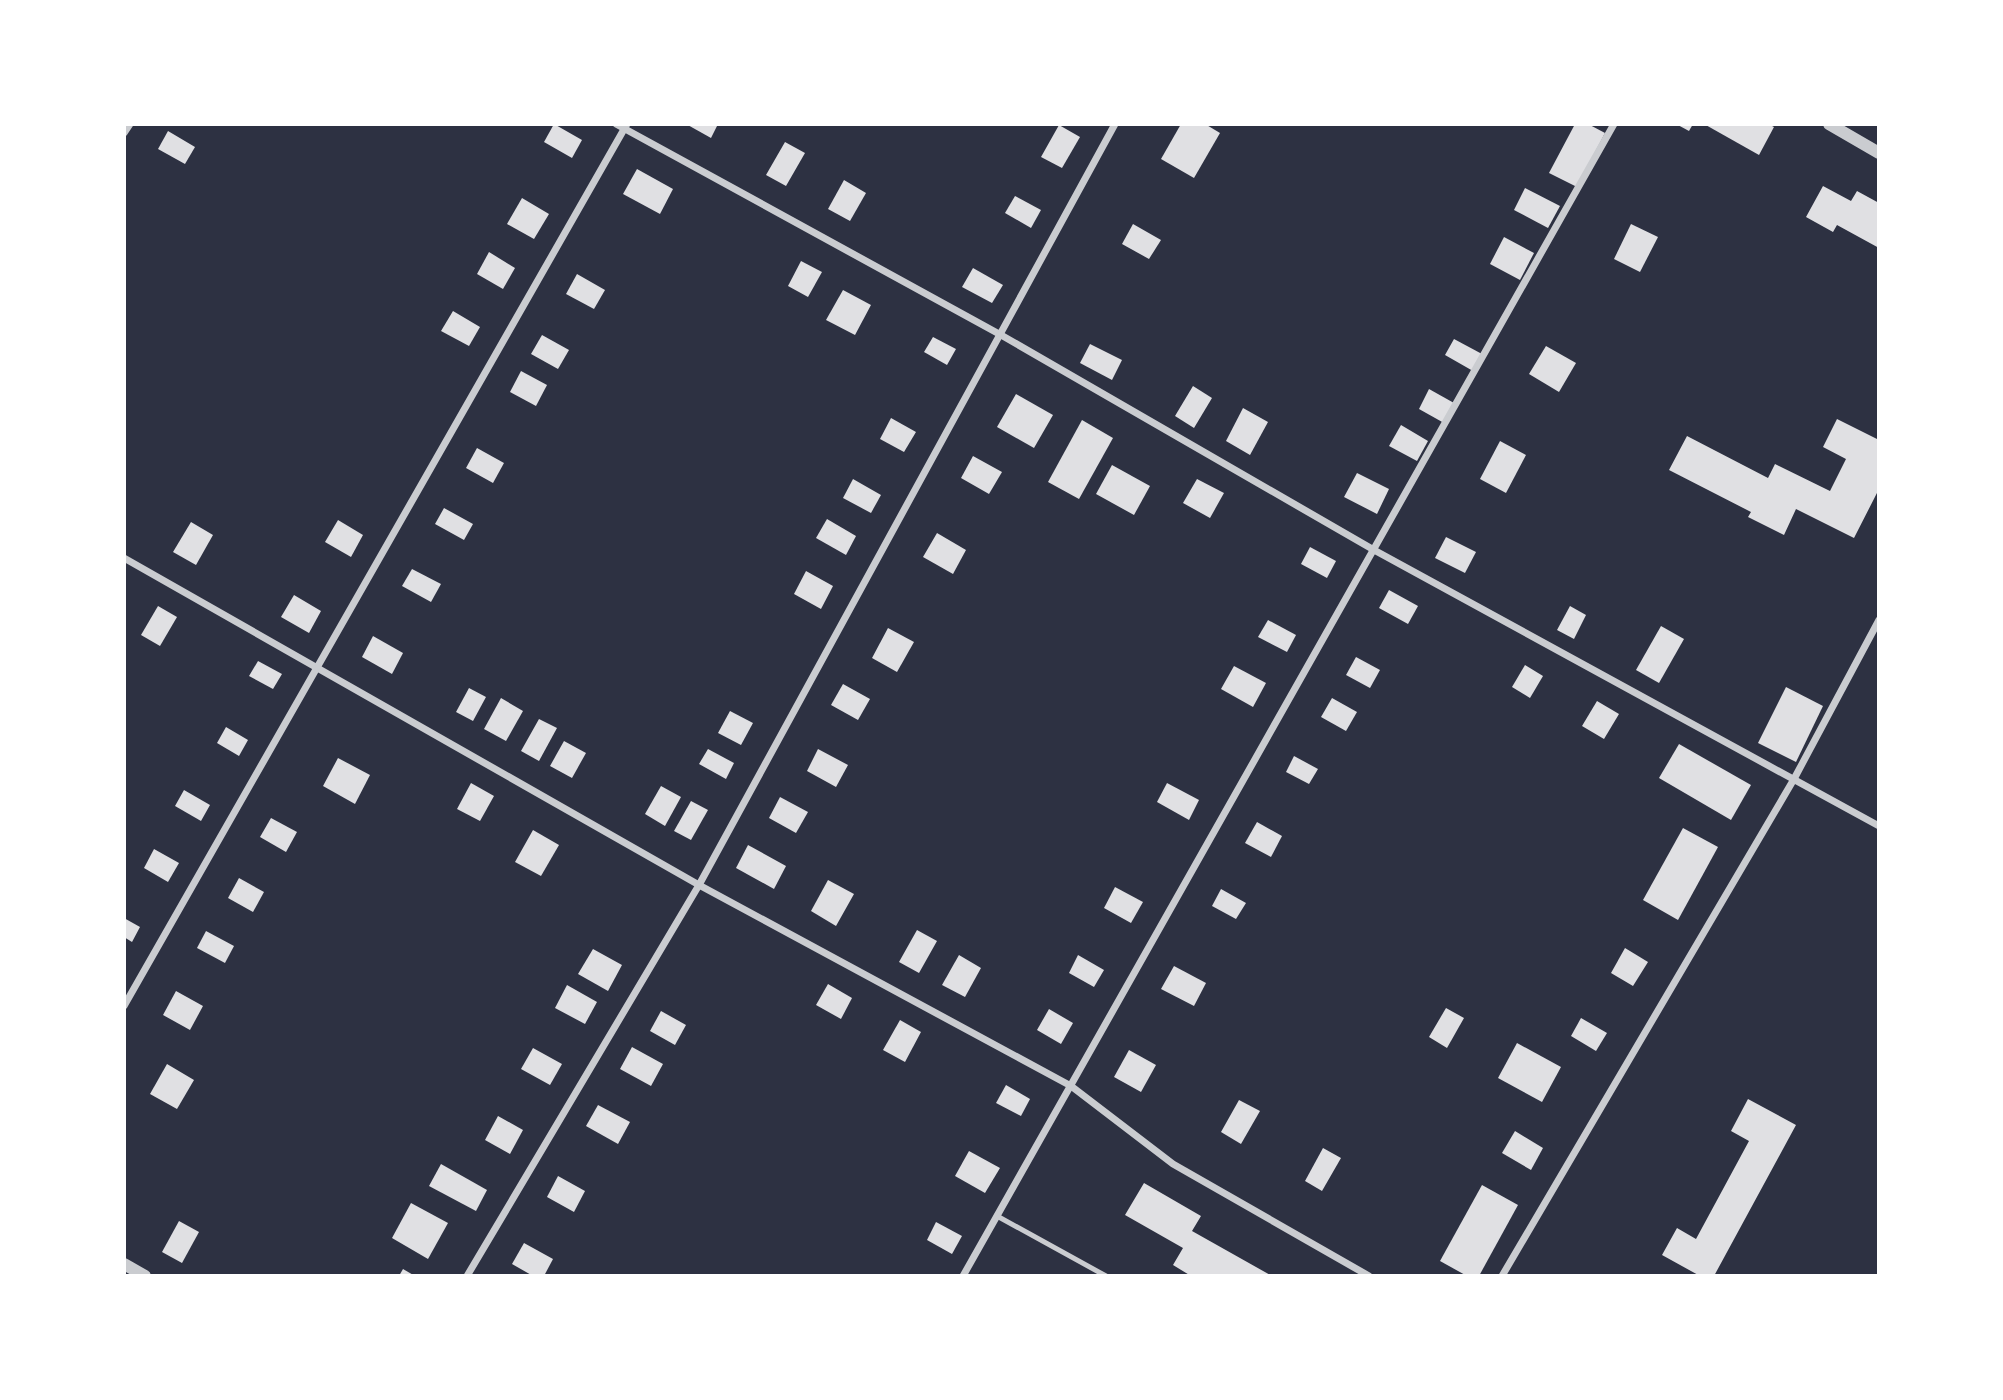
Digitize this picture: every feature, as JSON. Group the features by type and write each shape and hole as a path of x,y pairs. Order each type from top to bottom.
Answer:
{"street":[{"path":"124,134 130,124"},
{"path":"616,124 626,127 1001,335 1374,550 1879,826"},
{"path":"467,1276 699,885 1115,124"},
{"path":"963,1276 1614,124"},
{"path":"1829,124 1879,153"},
{"path":"124,1006 626,127"},
{"path":"124,558 699,885 1071,1086 1173,1164 1369,1276"},
{"path":"1502,1276 1794,779 1879,620"},
{"path":"124,1264 145,1276"}],"lane":[{"path":"997,1216 1106,1276"}],"building":[{"path":"554,124 582,140 572,158 544,142"},
{"path":"686,124 718,124 711,138"},
{"path":"1181,124 1205,124 1220,133 1194,178 1161,159"},
{"path":"1575,124 1588,124 1605,133 1577,187 1549,173"},
{"path":"1676,124 1693,124 1689,131"},
{"path":"1704,124 1768,124 1774,127 1759,155"},
{"path":"1059,125 1080,137 1062,168 1041,157"},
{"path":"168,131 195,147 185,164 158,149"},
{"path":"785,142 805,153 786,186 766,175"},
{"path":"637,169 673,189 660,214 623,194"},
{"path":"844,180 866,193 850,221 828,209"},
{"path":"1823,186 1851,201 1857,191 1879,203 1879,248 1837,225 1833,232 1806,217"},
{"path":"1525,188 1560,206 1548,228 1514,210"},
{"path":"1015,196 1041,210 1031,228 1005,213"},
{"path":"522,198 549,214 534,239 507,224"},
{"path":"1133,224 1161,240 1149,259 1122,244"},
{"path":"1631,224 1658,237 1640,272 1614,259"},
{"path":"1504,237 1534,253 1520,280 1490,264"},
{"path":"489,252 515,268 503,289 477,274"},
{"path":"801,261 822,272 808,297 788,286"},
{"path":"973,268 1003,285 992,303 962,287"},
{"path":"577,274 605,290 594,309 566,294"},
{"path":"843,290 871,305 855,335 826,320"},
{"path":"453,311 480,327 469,346 441,331"},
{"path":"542,335 569,350 558,369 531,354"},
{"path":"933,337 956,349 947,365 924,352"},
{"path":"1454,339 1482,354 1473,371 1445,355"},
{"path":"1090,344 1122,360 1112,380 1080,363"},
{"path":"1546,346 1576,363 1559,392 1529,374"},
{"path":"521,371 547,385 536,406 510,392"},
{"path":"1193,386 1212,398 1194,428 1175,416"},
{"path":"1429,389 1454,403 1444,423 1419,409"},
{"path":"1016,394 1053,415 1034,448 997,427"},
{"path":"1243,408 1268,422 1250,455 1226,441"},
{"path":"891,418 916,432 904,452 880,439"},
{"path":"1837,419 1879,440 1879,489 1854,538 1796,509 1784,535 1748,517 1751,512 1669,470 1687,436 1768,478 1775,464 1830,491 1846,459 1823,447"},
{"path":"1082,420 1113,438 1079,499 1048,482"},
{"path":"1401,425 1428,441 1417,461 1389,446"},
{"path":"1500,441 1526,455 1506,493 1480,479"},
{"path":"477,448 504,463 493,483 466,468"},
{"path":"973,456 1002,472 989,494 961,478"},
{"path":"1112,465 1150,486 1134,515 1096,494"},
{"path":"1357,473 1389,489 1377,514 1344,497"},
{"path":"853,479 881,495 871,513 843,498"},
{"path":"1197,479 1224,493 1210,518 1183,503"},
{"path":"444,508 473,524 464,540 435,524"},
{"path":"827,519 856,536 846,555 816,538"},
{"path":"338,520 363,535 351,557 325,542"},
{"path":"191,522 213,535 196,565 173,552"},
{"path":"937,533 966,550 953,574 923,557"},
{"path":"1446,537 1476,552 1465,573 1435,558"},
{"path":"1310,547 1336,561 1327,578 1301,564"},
{"path":"412,569 441,584 431,602 402,586"},
{"path":"806,571 833,586 821,609 794,594"},
{"path":"1389,590 1418,606 1408,624 1379,608"},
{"path":"294,595 321,611 309,633 281,617"},
{"path":"158,606 177,617 160,646 141,635"},
{"path":"1570,606 1586,615 1574,639 1557,630"},
{"path":"1268,620 1296,635 1287,652 1258,637"},
{"path":"1661,626 1684,639 1659,683 1636,670"},
{"path":"888,628 914,642 897,672 872,658"},
{"path":"373,636 403,653 392,674 362,657"},
{"path":"1356,657 1380,670 1370,688 1346,675"},
{"path":"258,661 282,674 273,689 249,676"},
{"path":"1525,665 1543,676 1530,698 1512,687"},
{"path":"1234,666 1266,683 1253,707 1221,689"},
{"path":"843,684 870,699 858,720 831,705"},
{"path":"1786,687 1823,706 1796,762 1758,743"},
{"path":"469,688 486,697 473,721 456,712"},
{"path":"501,698 523,711 506,741 484,729"},
{"path":"1332,698 1357,712 1346,731 1321,717"},
{"path":"1597,701 1619,714 1604,739 1582,726"},
{"path":"730,711 753,723 741,745 718,733"},
{"path":"539,719 557,728 539,761 521,751"},
{"path":"226,727 248,740 239,756 217,743"},
{"path":"564,741 586,753 572,778 550,766"},
{"path":"1679,744 1751,785 1731,820 1659,778"},
{"path":"708,749 734,763 726,779 699,764"},
{"path":"818,749 848,765 836,787 807,771"},
{"path":"1294,756 1318,769 1309,784 1286,772"},
{"path":"338,758 370,775 355,804 323,786"},
{"path":"471,783 494,796 480,821 457,809"},
{"path":"1167,783 1199,800 1189,820 1157,802"},
{"path":"661,786 681,797 665,826 645,814"},
{"path":"184,790 210,805 201,821 175,806"},
{"path":"780,797 808,812 796,833 769,818"},
{"path":"691,801 708,810 691,840 674,831"},
{"path":"271,818 297,832 286,852 260,837"},
{"path":"1257,822 1282,836 1271,857 1245,843"},
{"path":"1683,828 1718,847 1678,920 1643,900"},
{"path":"533,830 559,845 541,876 515,862"},
{"path":"748,845 786,866 774,889 736,868"},
{"path":"154,849 179,863 168,882 144,868"},
{"path":"239,878 264,892 253,912 228,898"},
{"path":"828,880 854,894 836,926 811,911"},
{"path":"1115,887 1143,902 1131,923 1104,908"},
{"path":"1221,889 1246,903 1236,919 1212,906"},
{"path":"124,918 140,927 132,942 124,937"},
{"path":"917,930 937,941 919,973 899,962"},
{"path":"206,931 234,946 225,963 197,948"},
{"path":"1625,948 1648,962 1633,986 1611,973"},
{"path":"593,949 622,965 608,991 578,974"},
{"path":"959,955 981,968 965,997 942,985"},
{"path":"1078,955 1104,970 1094,987 1069,973"},
{"path":"1174,966 1206,983 1194,1006 1161,989"},
{"path":"828,984 852,998 841,1019 816,1005"},
{"path":"567,985 597,1002 585,1024 555,1008"},
{"path":"176,991 203,1006 190,1030 163,1015"},
{"path":"1446,1008 1464,1018 1447,1048 1429,1037"},
{"path":"1049,1009 1073,1023 1061,1044 1037,1030"},
{"path":"661,1011 686,1025 675,1045 650,1031"},
{"path":"1581,1018 1607,1033 1596,1051 1571,1036"},
{"path":"900,1020 921,1032 905,1062 883,1050"},
{"path":"1517,1043 1561,1067 1542,1102 1498,1078"},
{"path":"632,1047 663,1064 651,1086 620,1069"},
{"path":"533,1048 562,1064 550,1085 521,1069"},
{"path":"1129,1050 1156,1065 1141,1092 1114,1077"},
{"path":"167,1064 194,1080 177,1109 150,1094"},
{"path":"1006,1085 1030,1099 1021,1116 996,1103"},
{"path":"1748,1099 1796,1125 1714,1276 1700,1276 1662,1255 1677,1228 1696,1239 1749,1141 1731,1131"},
{"path":"1239,1100 1260,1111 1241,1144 1221,1132"},
{"path":"598,1105 630,1122 618,1144 586,1126"},
{"path":"498,1116 523,1130 510,1154 485,1140"},
{"path":"1515,1131 1543,1148 1531,1170 1502,1153"},
{"path":"1323,1148 1341,1158 1322,1191 1305,1181"},
{"path":"969,1151 1000,1168 985,1193 955,1176"},
{"path":"441,1164 487,1190 476,1211 429,1186"},
{"path":"558,1176 585,1191 574,1212 547,1197"},
{"path":"1144,1183 1201,1216 1192,1231 1272,1276 1191,1276 1173,1265 1183,1248 1125,1215"},
{"path":"1482,1185 1518,1205 1479,1276 1467,1276 1440,1261"},
{"path":"411,1203 448,1223 428,1259 392,1238"},
{"path":"179,1221 199,1232 182,1263 162,1252"},
{"path":"936,1222 962,1236 952,1254 927,1240"},
{"path":"524,1243 553,1259 544,1276 533,1276 512,1264"},
{"path":"403,1269 415,1276 399,1276"}]}
